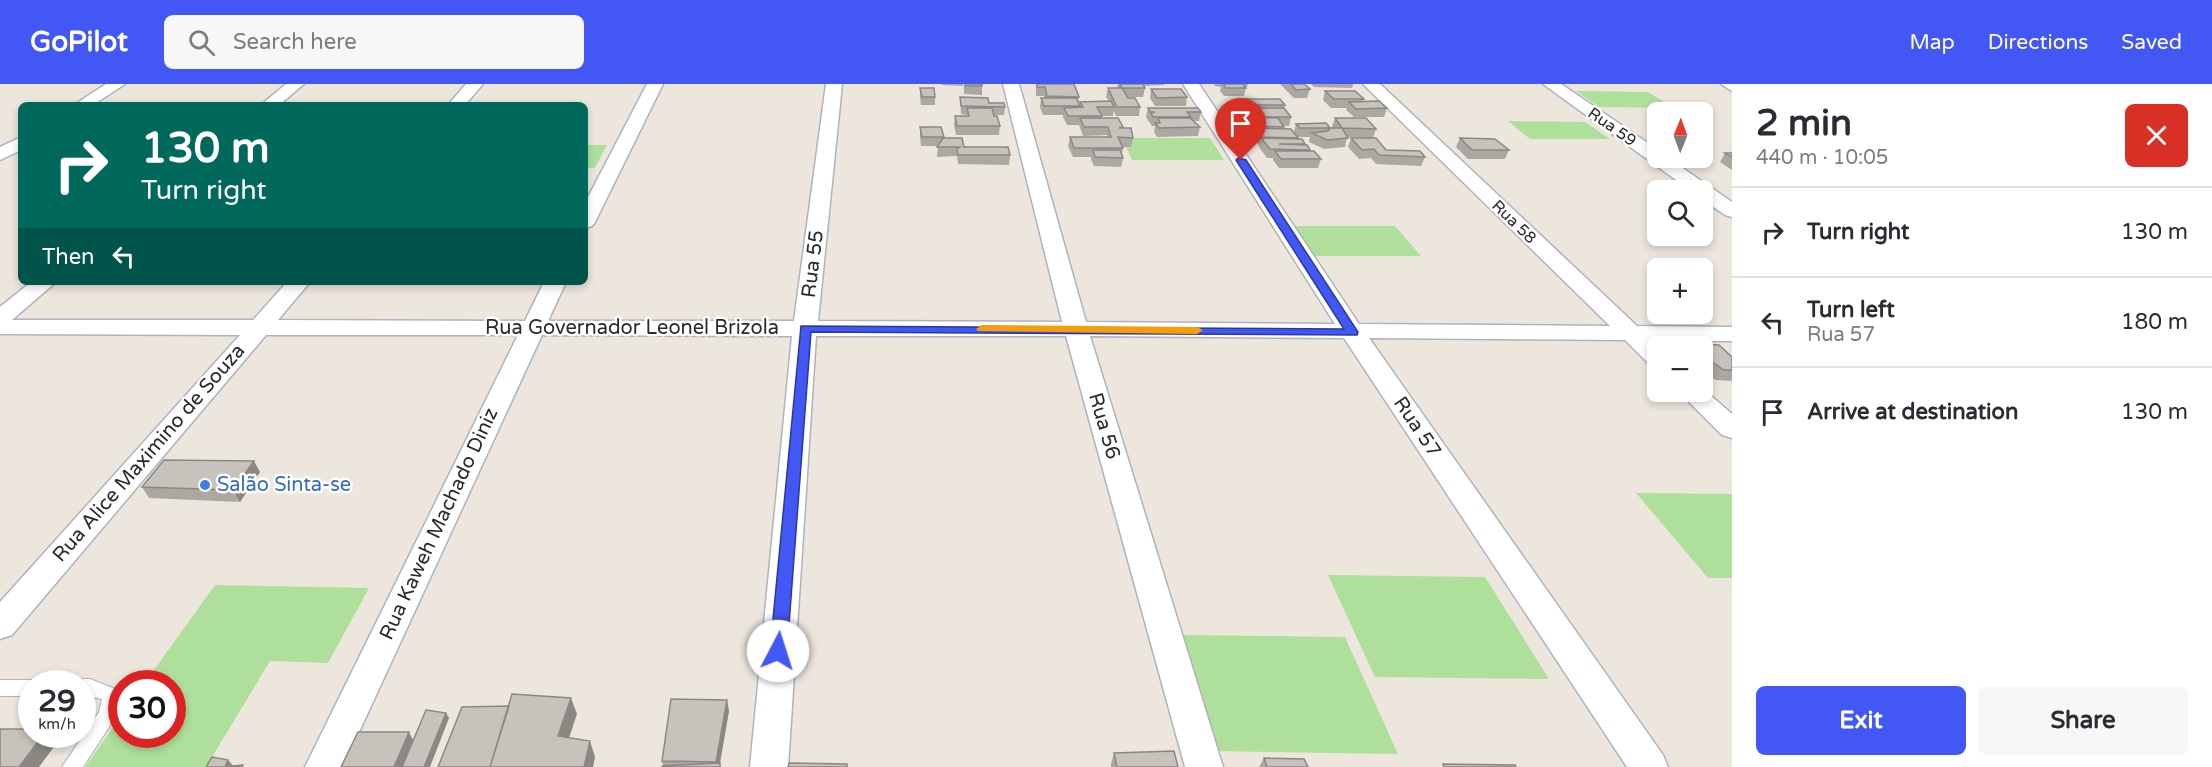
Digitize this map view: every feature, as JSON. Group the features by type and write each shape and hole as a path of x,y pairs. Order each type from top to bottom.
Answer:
{"street":[{"path":"87,102 117,84"},
{"path":"273,102 296,84"},
{"path":"459,102 475,84"},
{"path":"588,216 655,84"},
{"name":"Rua 55","path":"769,767 806,328 834,84"},
{"name":"Rua 56","path":"1011,84 1076,329 1204,767"},
{"name":"Rua 57","path":"1191,84 1352,332 1649,767"},
{"name":"Rua 58","path":"1371,84 1647,349"},
{"name":"Rua 59","path":"1551,84 1732,211"},
{"path":"0,154 18,144"},
{"path":"0,318 41,285"},
{"name":"Rua Alice Maximino de Souza","path":"0,625 296,285"},
{"name":"Rua Kaweh Machado Diniz","path":"324,767 553,285"},
{"name":"Rua Governador Leonel Brizola","path":"0,327 1076,329 1732,334"},
{"path":"1703,402 1732,429"}],"lane":[{"path":"0,688 18,688"},
{"path":"96,691 112,695 107,715 96,731"},
{"path":"72,767 85,748"}],"green space":[{"path":"1576,91 1648,92 1664,102 1647,102 1647,108 1599,107"},
{"path":"1508,121 1585,122 1610,139 1530,139"},
{"path":"1122,138 1210,138 1224,160 1132,160"},
{"path":"588,145 607,145 595,168 588,168"},
{"path":"1292,226 1395,226 1421,256 1314,256"},
{"path":"1636,493 1732,494 1732,578 1708,578"},
{"path":"1328,575 1485,577 1549,679 1375,677"},
{"path":"215,585 369,588 328,663 270,661 206,767 85,767 108,734 108,748 186,748 186,670 154,670"},
{"path":"1179,635 1345,637 1398,754 1212,751"}],"building":[{"path":"965,84 982,84 982,86 965,86"},
{"path":"1037,84 1074,84 1079,97 1047,96 1045,87 1037,87"},
{"path":"1120,84 1143,84 1145,88 1122,88"},
{"path":"1223,84 1243,84 1246,88 1226,88"},
{"path":"1291,84 1304,84 1310,89 1296,90"},
{"path":"920,88 934,88 935,97 922,97"},
{"path":"1108,88 1122,88 1128,98 1135,98 1140,107 1117,107"},
{"path":"1151,89 1181,89 1187,97 1157,98"},
{"path":"1325,91 1355,91 1364,99 1334,99"},
{"path":"960,97 988,98 989,103 1004,103 1005,107 961,106"},
{"path":"1041,98 1076,98 1080,106 1044,106"},
{"path":"1245,99 1280,99 1285,105 1250,105"},
{"path":"1111,101 1114,107 1097,107 1102,116 1068,116 1064,108 1083,107 1080,102"},
{"path":"1379,101 1387,108 1356,109 1349,102"},
{"path":"967,108 992,108 1000,126 957,126 955,116 969,116"},
{"path":"1148,108 1198,108 1201,112 1187,112 1191,117 1153,117 1151,113 1155,112 1150,112"},
{"path":"1241,108 1284,108 1291,117 1256,117 1278,118 1284,127 1251,126"},
{"path":"1080,118 1118,118 1123,127 1119,128 1131,128 1133,138 1118,137 1123,148 1074,148 1070,137 1111,137 1108,127 1084,127"},
{"path":"1158,118 1190,118 1200,127 1159,128 1155,123 1160,123"},
{"path":"1335,118 1366,118 1376,129 1342,128"},
{"path":"1326,123 1330,128 1300,128 1296,124"},
{"path":"920,127 941,127 944,137 922,137"},
{"path":"1255,128 1291,129 1298,138 1262,137"},
{"path":"1330,128 1342,128 1348,138 1327,140 1312,133 1328,131"},
{"path":"943,138 962,138 964,147 1008,147 1010,155 958,155 957,149 960,147 937,147"},
{"path":"1261,138 1302,139 1305,144 1279,144 1307,145 1310,150 1270,149"},
{"path":"1351,138 1376,138 1386,150 1420,151 1425,157 1379,155 1374,149 1362,150"},
{"path":"1460,138 1495,139 1509,150 1472,150"},
{"path":"1093,150 1120,150 1123,158 1095,157"},
{"path":"1275,151 1314,151 1321,159 1281,159"},
{"path":"1713,345 1719,345 1732,357 1732,370 1724,370 1713,362"},
{"path":"164,460 254,461 233,490 142,487"},
{"path":"512,694 571,698 558,736 590,741 584,767 490,767"},
{"path":"671,699 727,700 716,762 662,761"},
{"path":"509,706 490,767 438,767 462,707"},
{"path":"426,710 446,713 424,767 402,767"},
{"path":"0,729 18,729 18,748 33,748 19,767 0,767"},
{"path":"358,732 409,732 394,767 341,767"},
{"path":"1174,751 1178,767 1117,767 1114,753"},
{"path":"212,757 228,760 225,767 206,767"},
{"path":"1264,758 1304,759 1308,767 1267,767"},
{"path":"720,763 720,767 662,767 663,766"},
{"path":"789,763 847,764 847,767 788,767"},
{"path":"1443,764 1515,765 1516,767 1444,767"}],"slow traffic":[{"path":"982,329 1197,330"}],"place":[{"name":"Salão Sinta-se","path":"205,485"}],"route":[{"path":"778,651 806,328 1352,332 1241,160"}]}
